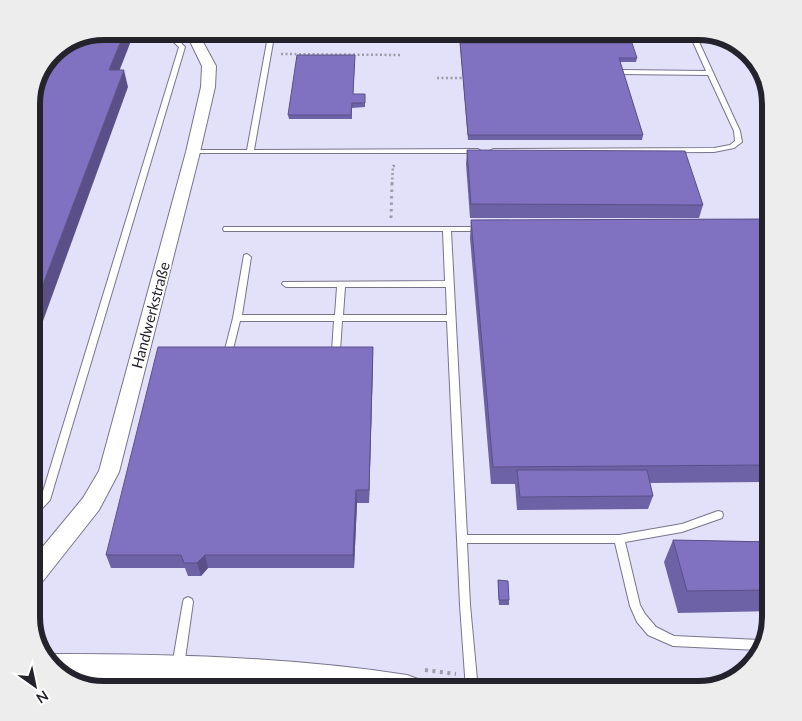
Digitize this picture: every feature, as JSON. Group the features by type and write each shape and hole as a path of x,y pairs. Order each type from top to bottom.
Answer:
{"street":[{"name":"Handwerkstraße","path":"40,569 92,504 109,472 193,152 209,77 209,66 196,40"},
{"path":"67,669 178,670 312,677 341,681"}],"lane":[{"path":"40,504 45,500 182,47 174,40"},
{"path":"250,152 270,40"},
{"path":"193,152 714,150 732,147 739,142 736,131 695,40"},
{"path":"621,72 711,73"},
{"path":"227,229 495,229"},
{"path":"447,229 462,539 471,681"},
{"path":"226,361 237,318 247,257"},
{"path":"286,284 449,284"},
{"path":"336,352 341,284"},
{"path":"237,318 451,318"},
{"path":"462,539 619,539 682,528 718,515"},
{"path":"619,539 635,606 641,618 652,631 673,641 755,645"},
{"path":"178,670 188,602"}],"path":[{"path":"268,54 400,54"},
{"path":"437,78 462,78"},
{"path":"391,229 393,166 402,164"}],"shaded area":[{"path":"104,40 698,40 722,45 734,51 743,59 751,68 757,80 762,100 762,617 757,641 751,653 743,662 734,670 722,676 698,681 104,681 80,676 68,670 60,663 47,645 40,621 40,100 45,80 51,68 68,51 80,45"}],"building":[{"path":"121,40 109,70 124,70 40,292 40,100 45,80 51,68 68,51 92,41"},
{"path":"460,43 632,43 637,58 619,58 643,135 468,135"},
{"path":"297,55 355,55 353,94 365,94 365,103 352,103 351,115 288,115"},
{"path":"467,150 685,151 703,205 471,204"},
{"path":"762,219 762,465 493,467 471,220"},
{"path":"158,347 373,347 369,490 356,490 353,555 205,555 197,563 184,563 181,555 106,555"},
{"path":"517,470 647,470 653,496 520,497"},
{"path":"673,540 762,542 762,590 687,591"},
{"path":"498,580 508,581 509,600 499,600"}]}
